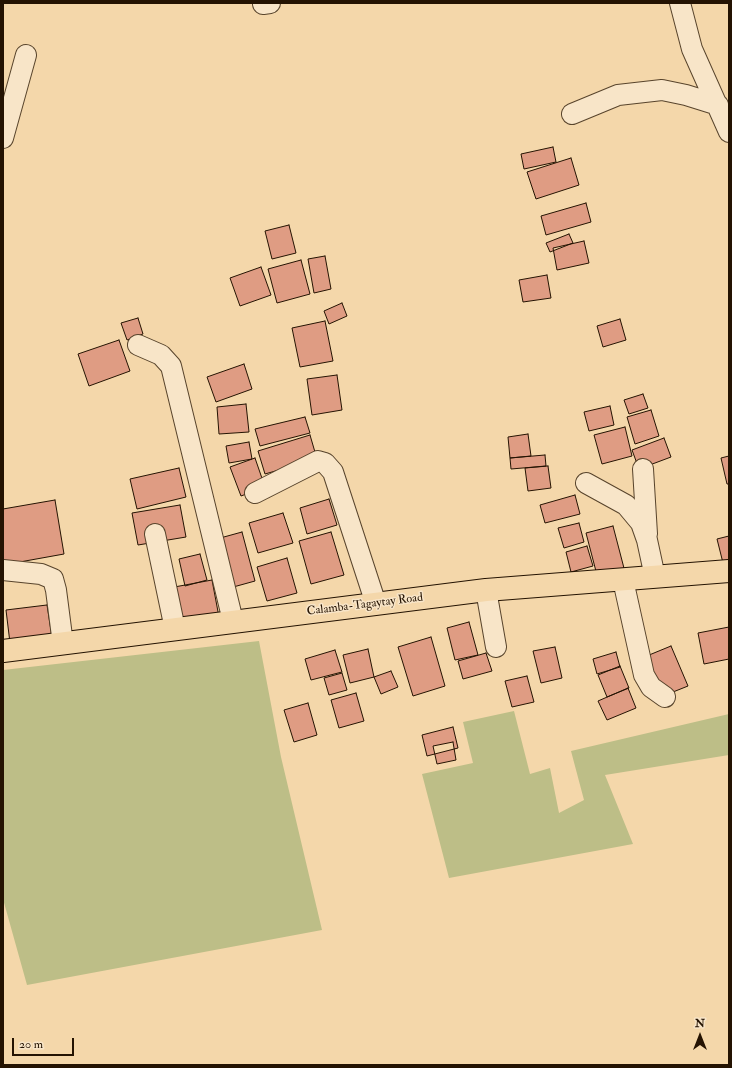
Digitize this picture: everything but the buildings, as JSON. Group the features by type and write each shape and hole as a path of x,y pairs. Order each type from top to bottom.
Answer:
{"main road":[{"name":"Calamba-Tagaytay Road","path":"3,651 486,590 729,571"}],"street":[{"path":"680,3 692,49 729,132"},
{"path":"3,138 26,55"},
{"path":"572,114 618,95 662,90 686,95 718,105"},
{"path":"138,345 162,355 172,366 233,621"},
{"path":"255,493 318,461 325,463 333,472 376,604"},
{"path":"644,469 647,540"},
{"path":"586,483 626,505 641,523 647,540 655,577"},
{"path":"156,534 175,629"},
{"path":"3,570 41,574 53,579 56,590 63,644"},
{"path":"623,580 644,675 651,687 666,697"},
{"path":"486,590 496,647"}],"green space":[{"path":"259,641 281,757 322,930 27,985 3,899 3,670"},
{"path":"514,711 530,774 550,768 559,813 584,800 571,751 729,714 729,755 605,775 633,844 449,878 422,774 473,763 463,722"}]}
